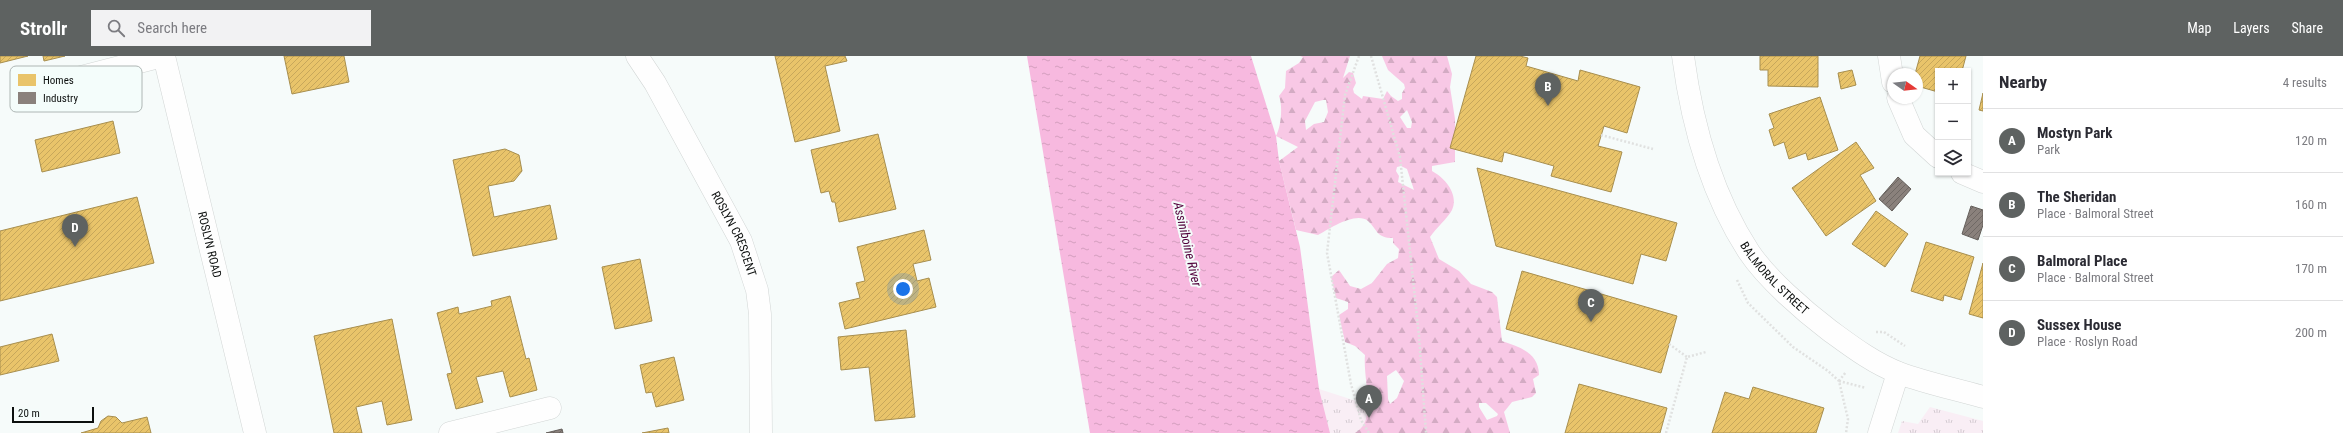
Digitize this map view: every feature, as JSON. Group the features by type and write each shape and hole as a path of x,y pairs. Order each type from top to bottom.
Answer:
{"street":[{"path":"124,66 163,56"},
{"name":"ROSLYN ROAD","path":"163,56 255,433"},
{"name":"ROSLYN CRESCENT","path":"637,56 655,83 741,241 750,267 760,314 760,433"},
{"name":"BALMORAL STREET","path":"1683,56 1690,102 1703,152 1720,201 1750,253 1812,317 1855,350 1898,372 1983,397"},
{"path":"1888,56 1890,68"},
{"path":"1901,104 1914,135 1935,155"},
{"path":"1969,176 1983,182"},
{"path":"1879,433 1898,372"},
{"path":"450,433 550,408"}],"path":[{"path":"1359,56 1345,95 1327,253 1351,384 1361,420 1369,433"},
{"path":"1371,56 1400,157 1419,336 1426,433"},
{"path":"1601,135 1653,149"},
{"path":"1735,275 1748,303 1792,347 1828,370 1839,381 1858,386"},
{"path":"1669,344 1687,357"},
{"path":"1687,357 1706,352"},
{"path":"1666,433 1687,357"},
{"path":"1839,381 1848,419 1846,433"}],"green space":[{"path":"1300,56 1350,56 1343,78 1349,72 1353,73 1356,83 1353,89 1354,93 1362,99 1363,96 1383,99 1387,91 1398,101 1402,99 1402,93 1405,88 1404,84 1388,70 1382,56 1447,56 1452,74 1450,87 1455,119 1455,162 1432,166 1432,171 1442,178 1450,187 1454,198 1454,204 1450,213 1430,237 1439,259 1459,271 1471,284 1492,292 1497,297 1502,341 1522,349 1536,361 1539,375 1533,379 1536,393 1532,397 1512,402 1504,412 1510,433 1355,433 1364,424 1367,417 1368,400 1365,355 1355,346 1345,342 1339,315 1348,309 1348,302 1336,298 1331,277 1339,270 1350,286 1361,289 1372,283 1387,264 1398,258 1399,249 1393,243 1393,238 1387,238 1380,235 1368,221 1363,218 1350,219 1335,225 1318,235 1296,230 1279,161 1298,147 1276,136 1281,116 1279,96 1285,88 1286,71 1299,63 1303,57","holes":["1326,100 1328,112 1324,122 1314,124 1306,130 1305,121 1315,102","1407,110 1412,122 1411,128 1407,128 1400,117","1401,166 1407,169 1414,190 1398,182 1399,176 1396,171 1397,167","1396,370 1404,381 1397,398 1390,404 1388,399 1387,376","1479,403 1486,403 1498,414 1497,416 1487,420 1479,407"]},
{"path":"1319,389 1456,433 1330,433"},
{"path":"1930,407 1983,421 1983,433 1898,433 1902,421 1918,424"}],"water":[{"name":"Assiniboine River","path":"1027,56 1251,56 1276,136 1279,161 1300,247 1319,389 1330,433 1090,433"}],"building: Homes":[{"path":"0,56 28,56 0,63"},
{"path":"43,56 65,56 44,61"},
{"path":"284,56 344,56 349,82 292,94"},
{"path":"775,56 845,56 847,61 825,66 840,131 795,142"},
{"path":"1476,56 1520,56 1528,58 1526,66 1578,81 1580,70 1640,87 1627,133 1604,126 1598,146 1622,152 1611,192 1551,176 1554,166 1504,152 1502,162 1450,148"},
{"path":"1760,56 1818,56 1818,87 1768,86 1768,70 1760,70"},
{"path":"1920,56 1966,56 1963,68 1935,68 1935,91 1923,88 1923,68 1917,68"},
{"path":"1852,70 1856,85 1841,89 1838,73"},
{"path":"1983,93 1983,111 1979,110"},
{"path":"1820,97 1838,150 1808,160 1806,153 1789,159 1784,142 1774,146 1769,130 1774,128 1769,114"},
{"path":"113,121 120,153 42,172 35,140"},
{"path":"878,134 896,209 839,222 835,202 832,202 829,191 821,193 811,150"},
{"path":"1856,142 1874,168 1860,175 1876,201 1826,236 1792,188"},
{"path":"505,149 519,155 522,171 514,181 488,186 494,217 550,205 557,239 473,256 453,160"},
{"path":"1477,168 1677,223 1666,261 1641,254 1633,284 1496,246"},
{"path":"137,197 154,263 0,301 0,231"},
{"path":"1876,211 1908,234 1885,267 1852,244"},
{"path":"924,230 931,260 913,264 917,281 929,278 936,307 845,329 839,303 860,298 856,283 865,281 857,247"},
{"path":"1926,242 1974,257 1961,300 1944,295 1943,301 1911,291"},
{"path":"640,259 652,321 615,329 602,267"},
{"path":"1983,263 1983,318 1969,314"},
{"path":"1522,271 1677,316 1661,373 1506,329"},
{"path":"510,296 526,359 529,358 537,390 510,397 503,371 476,377 483,402 456,409 447,374 452,373 437,313 458,307 459,314 492,306 491,301"},
{"path":"392,319 412,420 387,425 382,401 356,407 362,433 334,433 314,336"},
{"path":"906,330 915,417 875,421 869,367 841,370 838,337"},
{"path":"52,334 59,361 0,375 0,347"},
{"path":"674,357 684,400 656,407 652,392 646,393 640,365"},
{"path":"1579,384 1667,408 1660,433 1565,433"},
{"path":"1753,387 1824,408 1816,433 1712,433 1725,392 1749,399"},
{"path":"108,416 116,417 122,423 147,417 151,433 81,433 98,428 101,421"},
{"path":"668,428 669,433 642,433"}],"building: Industry":[{"path":"1898,177 1911,189 1892,211 1879,199"},
{"path":"1971,206 1983,210 1983,225 1978,240 1962,234"},
{"path":"562,429 563,433 546,433"}],"place":[{"name":"The Sheridan","path":"1548,106"},
{"name":"Sussex House","path":"75,247"},
{"name":"Balmoral Place","path":"1591,322"},
{"name":"Mostyn Park","path":"1369,418"}]}
